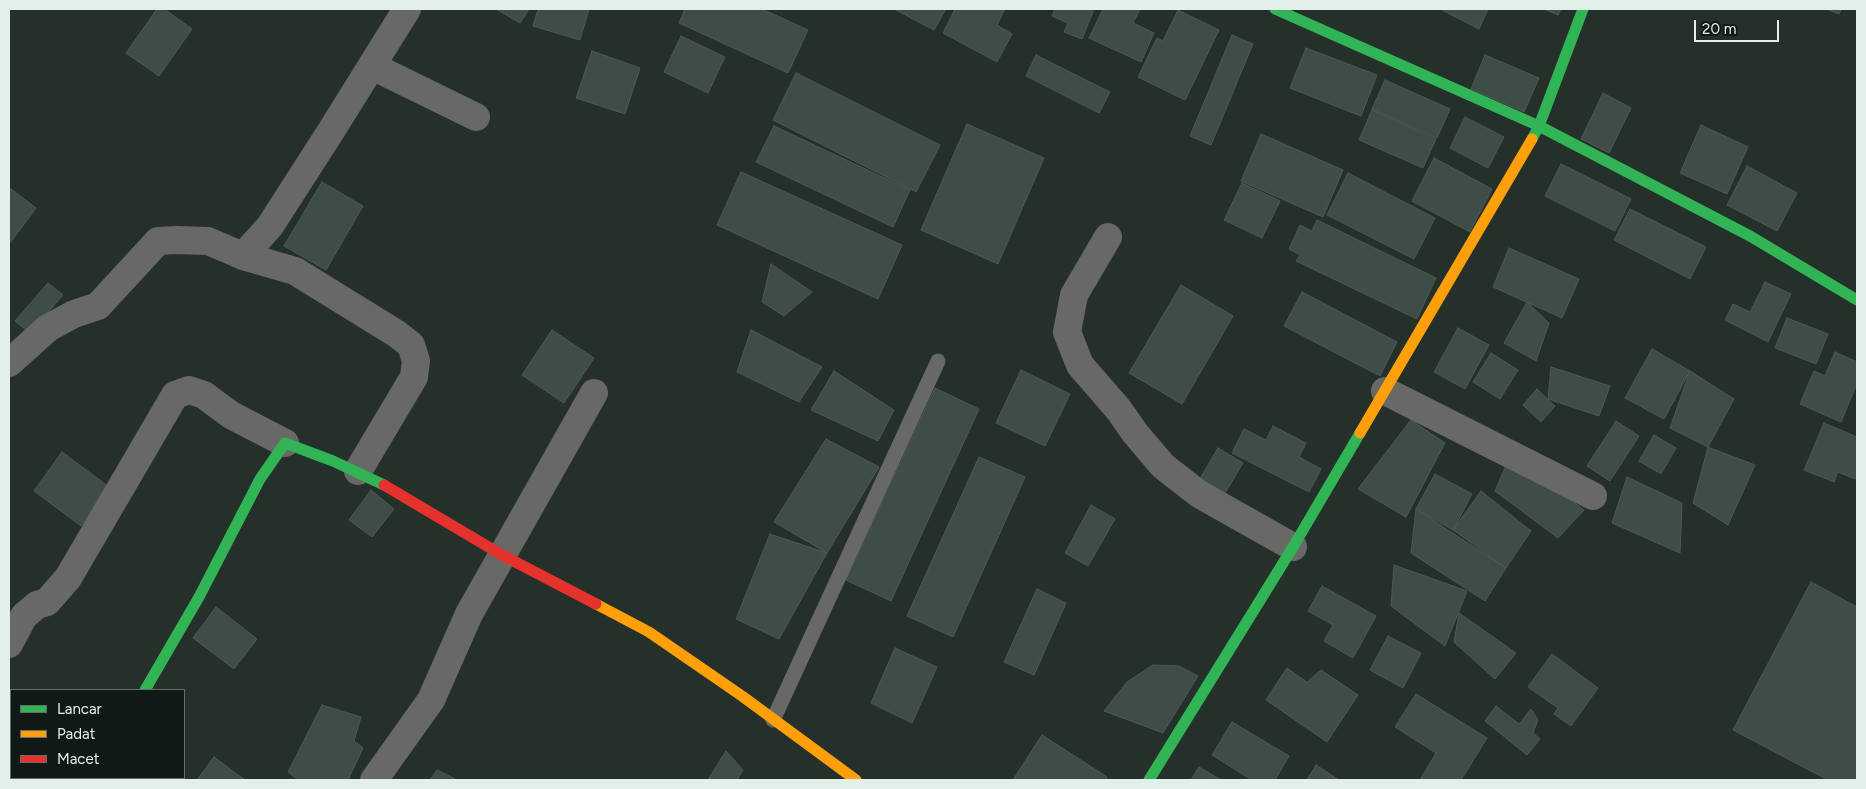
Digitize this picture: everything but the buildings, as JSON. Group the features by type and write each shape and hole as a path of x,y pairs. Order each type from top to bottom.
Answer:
{"street":[{"path":"243,256 270,226 407,9"},
{"path":"1275,9 1539,126 1750,236 1857,300"},
{"path":"1148,780 1293,548 1539,126 1583,9"},
{"path":"372,66 476,117"},
{"path":"1108,237 1074,295 1067,332 1080,365 1119,410 1135,433 1163,466 1199,494 1293,548"},
{"path":"9,363 48,328 74,314 98,306 158,242 178,240 208,241 243,256 295,271 411,345 416,361 414,377 358,471"},
{"path":"9,644 24,616 37,604 47,602 68,578 176,395 189,390 204,395 231,415 285,443 358,471 502,555 649,632 742,696 856,780"},
{"path":"1385,391 1593,496"},
{"path":"374,780 430,700 469,614 594,393"},
{"path":"146,689 199,597 260,479 285,443"}],"lane":[{"path":"773,720 938,361"}],"traffic: fast":[{"path":"1275,9 1539,126 1750,236 1857,300"},
{"path":"1532,139 1539,126 1583,9"},
{"path":"1149,780 1293,547 1360,433"},
{"path":"146,689 199,597 260,479 285,443 333,461 384,485"}],"traffic: slow":[{"path":"1360,433 1532,139"},
{"path":"596,604 649,632 742,696 856,780"}],"traffic: jam":[{"path":"384,485 502,555 596,604"}]}
